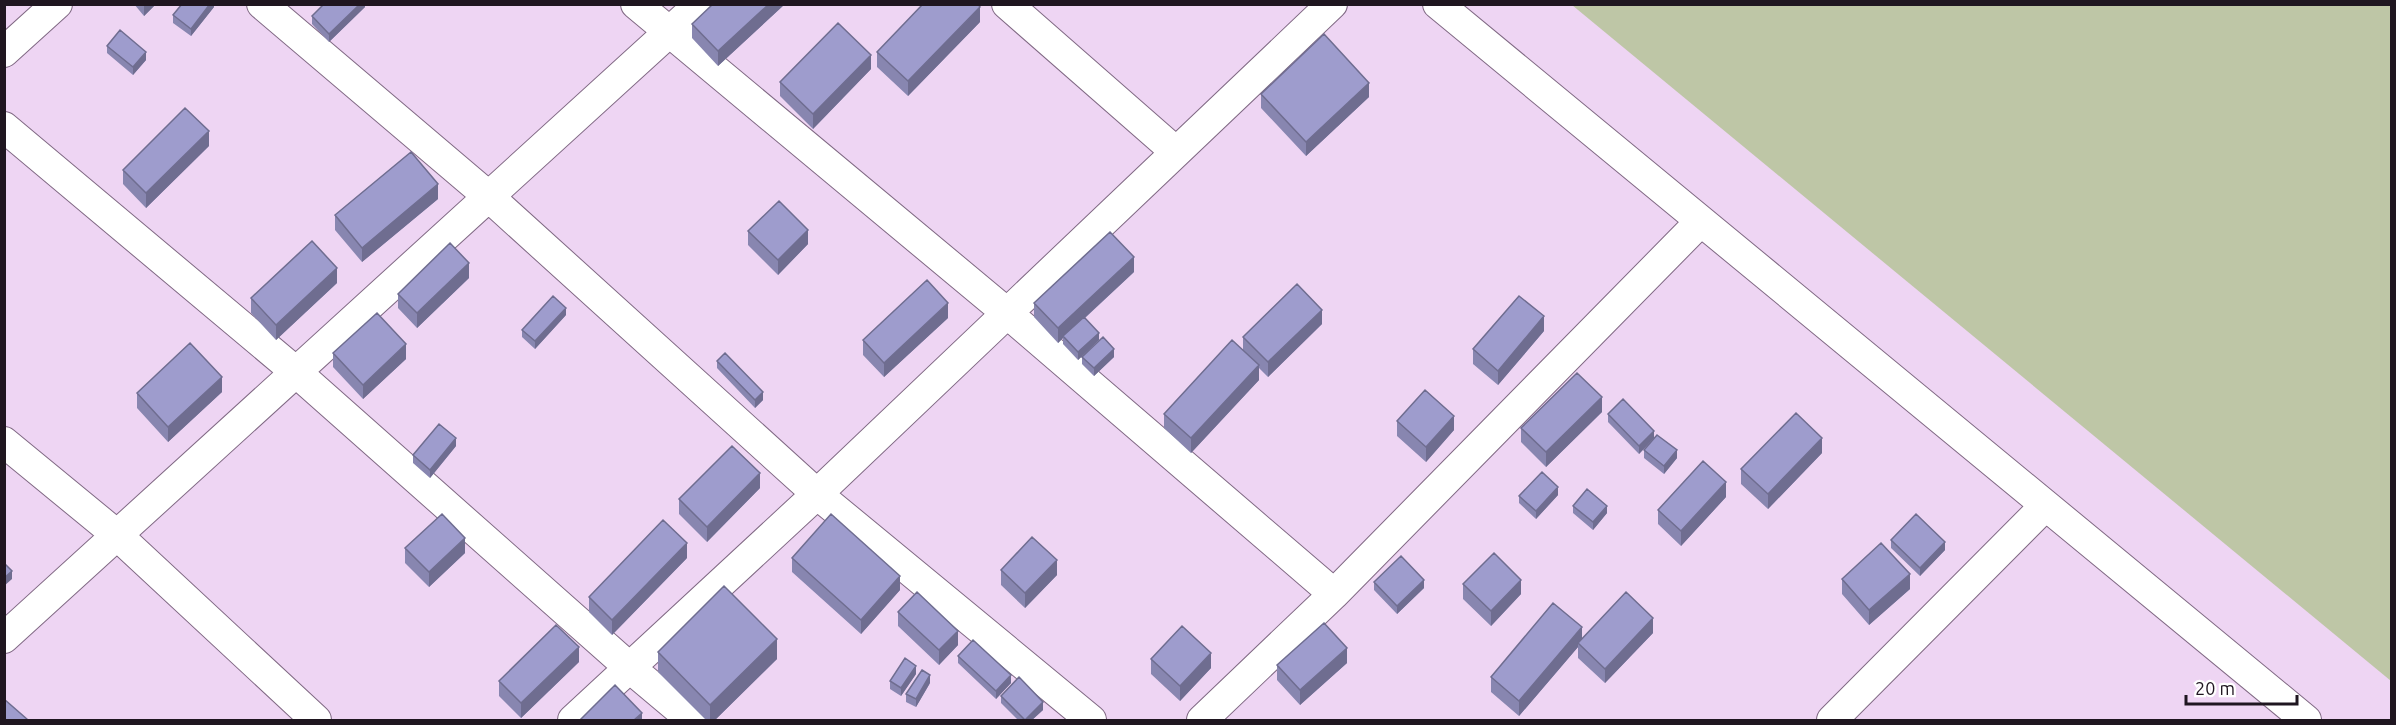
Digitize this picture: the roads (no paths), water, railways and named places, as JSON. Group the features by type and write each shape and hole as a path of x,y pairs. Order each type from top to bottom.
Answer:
{"street":[{"path":"4,52 57,4"},
{"path":"262,4 488,196 817,494 1092,720"},
{"path":"636,4 1007,313 1334,594"},
{"path":"4,638 700,4"},
{"path":"1007,4 1176,152"},
{"path":"573,720 817,494 1332,4"},
{"path":"1438,4 2306,720"},
{"path":"4,127 296,372 630,668 692,720"},
{"path":"1202,720 1334,594 1701,221"},
{"path":"4,442 117,535 316,720"},
{"path":"1832,720 2045,506"}]}
